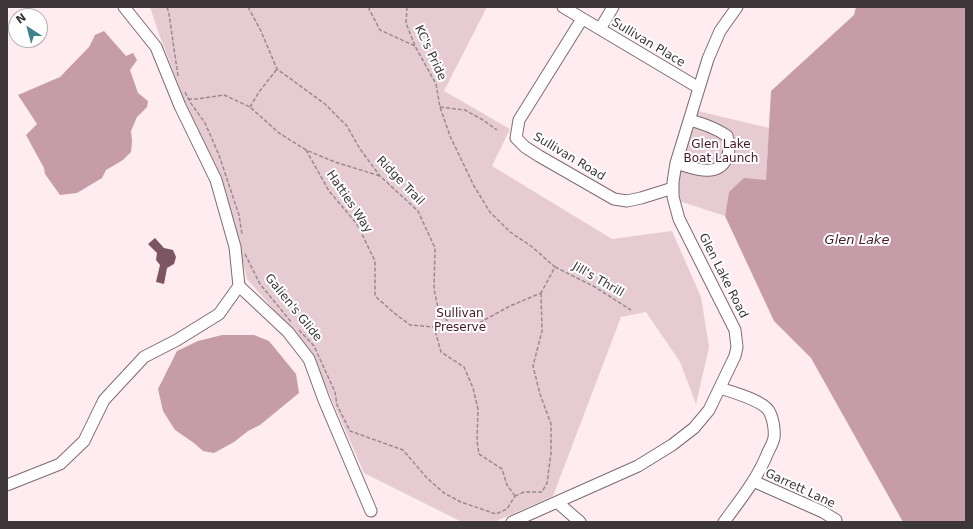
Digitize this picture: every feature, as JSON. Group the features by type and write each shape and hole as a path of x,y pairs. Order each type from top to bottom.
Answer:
{"street":[{"path":"124,7 156,47 180,106 216,180 235,247 239,286 288,332 308,359 372,512"},
{"name":"Sullivan Place","path":"563,7 699,88"},
{"path":"600,29 613,7"},
{"name":"Glen Lake Road","path":"512,522 638,466 672,445 694,428 709,410 736,352 737,347 735,330 679,219 673,197 673,188 676,163 708,59 720,31 737,7"},
{"name":"Sullivan Road","path":"582,19 519,120 516,138 525,147 539,156 614,199 627,201 673,188"},
{"path":"676,163 698,170 709,171 719,168 725,162 728,155 730,148 727,136 703,124 690,120"},
{"path":"7,485 60,464 84,441 104,400 144,357 177,340 219,314 239,286"},
{"path":"720,388 750,399 763,406 769,411 774,426 774,438 765,461 724,522"},
{"name":"Garrett Lane","path":"753,481 823,512 836,520"},
{"path":"557,502 580,522"}],"path":[{"path":"167,7 179,79"},
{"path":"248,7 260,29 277,69 259,92 250,107"},
{"path":"370,7 369,9 380,30 414,46"},
{"name":"KC's Pride","path":"407,7 406,23 414,46 436,84 440,107 450,136 474,186 490,212 510,232 531,246 555,267"},
{"name":"Ridge Trail","path":"277,69 325,104 347,126 360,149 380,176 418,211 435,248 434,289 438,308 434,326 441,352 464,367 473,388 478,409 476,441 479,454 502,469 507,485 515,496"},
{"path":"185,92 188,99 205,123 219,155 239,216 242,237"},
{"path":"188,99 197,100 224,95 250,107 279,133 306,150 335,162 380,176"},
{"path":"440,107 465,110 497,130"},
{"name":"Hatties Way","path":"306,150 329,190 357,224 375,261 375,296 393,312 410,324 451,327 477,324 510,306 541,293"},
{"name":"Galien's Glide","path":"244,251 260,284 314,346 335,392 337,405 350,431 403,450 427,478 444,493 461,502 496,514 507,509 515,496"},
{"path":"515,496 524,492 542,492 547,483 551,453 551,424 540,394 533,366 542,331 541,293 555,267"},
{"name":"Jill's Thrill","path":"555,267 595,287 631,310"},
{"path":"438,308 451,327"}],"green space":[{"name":"Sullivan Preserve","path":"150,7 487,7 444,91 510,129 492,166 612,239 672,231 701,297 709,347 696,404 680,362 646,312 621,317 553,496 494,522 462,522 364,473 311,352 247,279 225,187 188,109"},
{"name":"Glen Lake Boat Launch","path":"698,111 769,128 766,181 729,192 725,216 679,201 676,191 679,173"}],"water":[{"name":"Glen Lake","path":"856,7 966,7 966,522 903,522 811,358 774,321 725,216 729,192 744,178 766,180 771,91 854,15"},
{"path":"104,31 126,56 133,53 137,60 130,70 138,93 148,101 147,107 137,117 131,131 131,152 123,160 106,170 102,178 77,193 60,195 45,174 44,168 26,135 37,124 18,95 60,77 89,47 95,35"},
{"path":"222,335 254,335 269,341 296,374 299,393 260,425 214,453 203,451 175,430 163,411 158,389 177,351 198,341"}],"building":[{"path":"155,238 164,248 173,250 176,257 174,264 167,268 164,284 156,282 160,265 156,260 157,253 148,244"}]}
